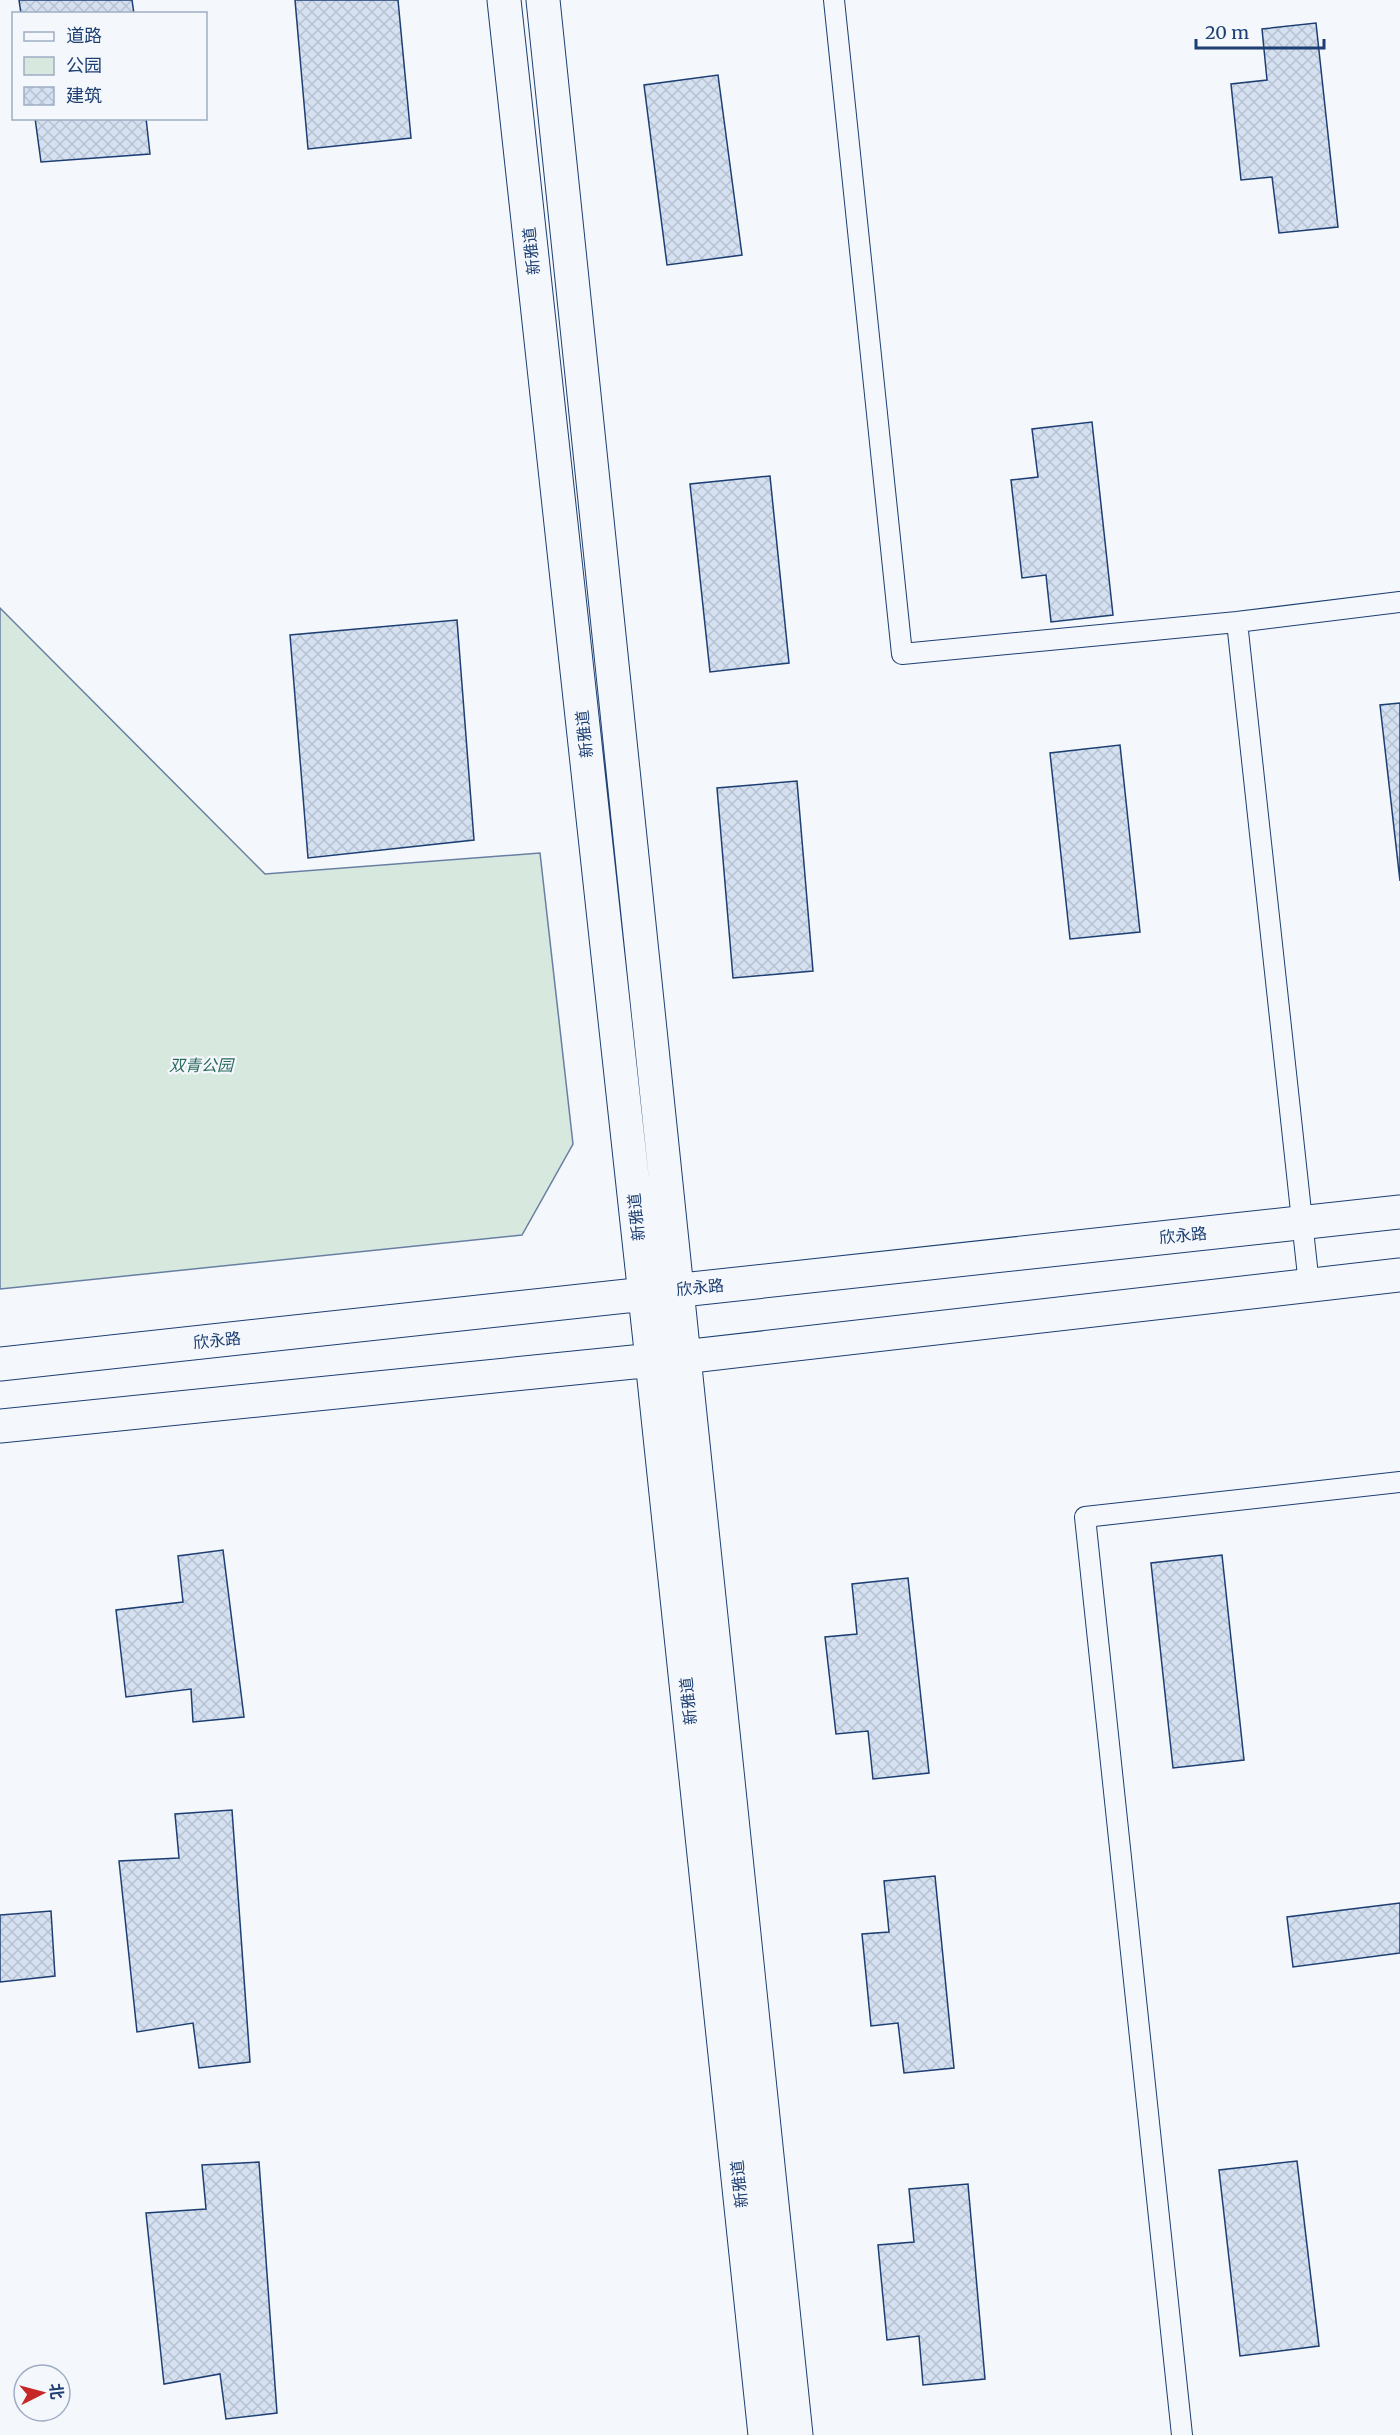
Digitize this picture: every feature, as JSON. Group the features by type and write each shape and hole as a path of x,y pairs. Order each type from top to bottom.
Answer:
{"street":[{"name":"新雅道","path":"504,0 660,1292"},
{"name":"新雅道","path":"543,0 765,2435"},
{"name":"欣永路","path":"0,1364 1400,1212"},
{"path":"0,1426 667,1359 1400,1275"},
{"name":"新雅道","path":"667,1359 796,2435"}],"lane":[{"path":"834,0 903,654 1237,622 1400,602"},
{"path":"1237,622 1309,1285"},
{"path":"1182,2435 1085,1517 1400,1482"}],"green space":[{"name":"双青公园","path":"0,608 265,874 540,853 573,1144 522,1235 0,1289"}],"building":[{"path":"19,0 132,0 134,12 21,12"},
{"path":"295,0 398,0 411,138 308,149"},
{"path":"1316,23 1338,227 1279,233 1272,177 1241,180 1231,84 1267,80 1262,29"},
{"path":"718,75 742,255 667,265 644,85"},
{"path":"35,120 146,120 150,154 41,162"},
{"path":"1092,422 1113,615 1051,622 1046,575 1022,578 1011,480 1038,477 1032,429"},
{"path":"770,476 789,663 710,672 690,484"},
{"path":"457,620 474,840 308,858 290,635"},
{"path":"1400,703 1400,881 1380,705"},
{"path":"1120,745 1140,932 1070,939 1050,753"},
{"path":"797,781 813,971 733,978 717,788"},
{"path":"223,1550 244,1717 193,1722 191,1689 126,1697 116,1610 183,1602 178,1556"},
{"path":"1222,1555 1244,1760 1173,1768 1151,1563"},
{"path":"908,1578 929,1773 873,1779 868,1731 836,1734 825,1637 857,1634 852,1584"},
{"path":"232,1810 250,2062 199,2068 193,2023 137,2032 119,1861 179,1858 175,1814"},
{"path":"935,1876 954,2068 904,2073 898,2023 871,2026 862,1934 889,1932 884,1881"},
{"path":"1400,1903 1400,1953 1293,1967 1287,1917"},
{"path":"51,1911 55,1976 0,1982 0,1915"},
{"path":"1297,2161 1319,2346 1240,2356 1219,2170"},
{"path":"259,2162 277,2413 226,2419 220,2374 164,2384 146,2213 206,2209 202,2165"},
{"path":"968,2184 985,2379 923,2385 919,2336 887,2340 878,2245 914,2242 909,2189"}]}
